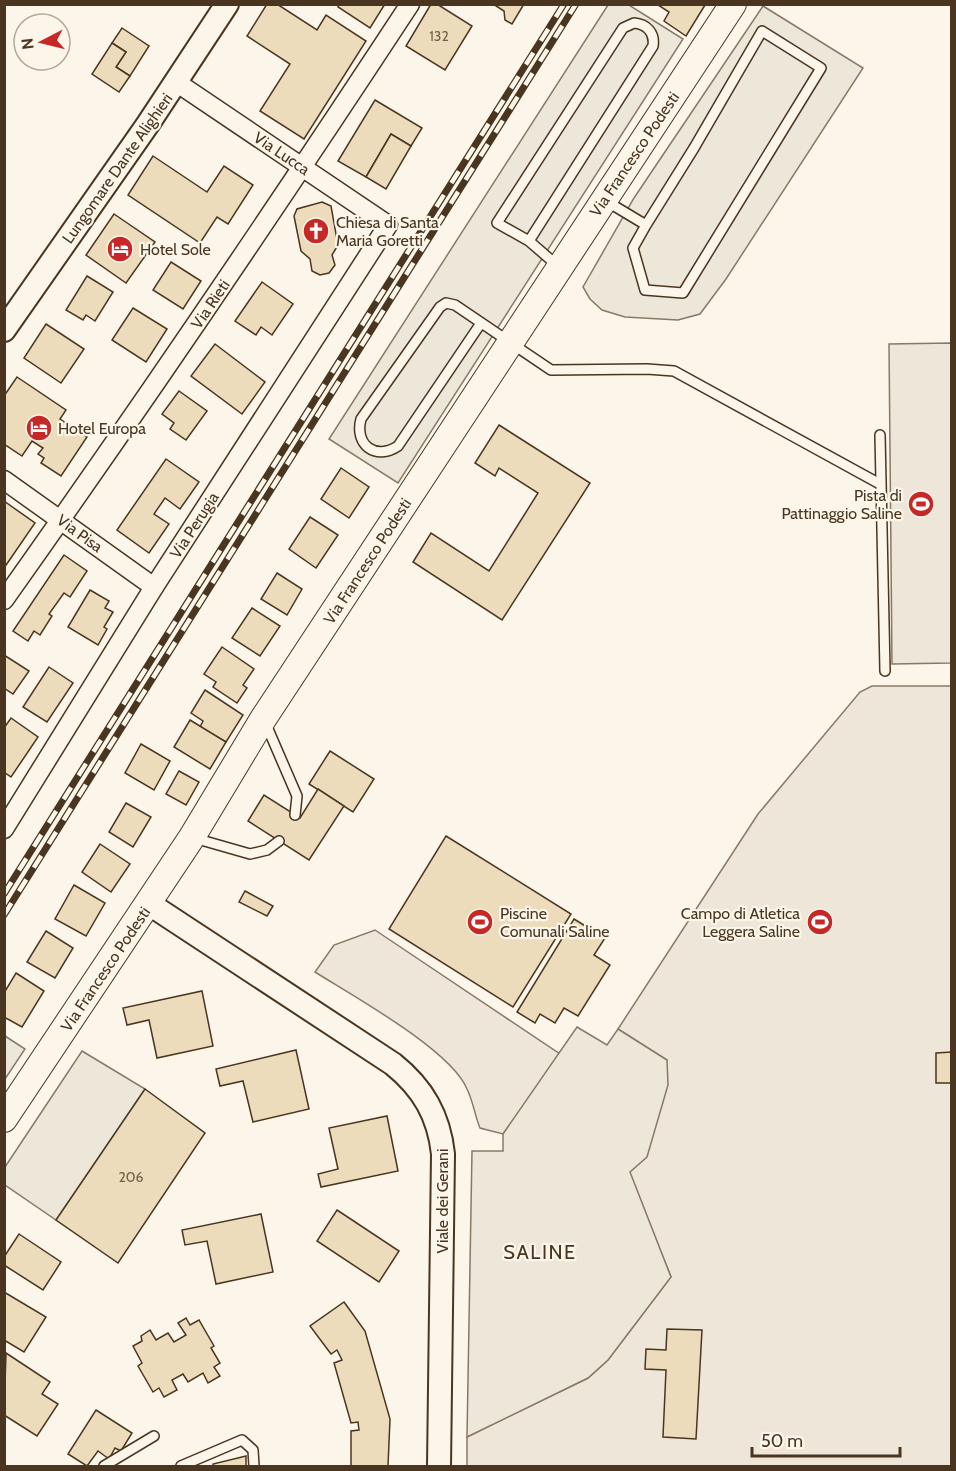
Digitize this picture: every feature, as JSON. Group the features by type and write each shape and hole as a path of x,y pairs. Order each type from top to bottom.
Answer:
{"main road":[{"name":"Via Francesco Podesti","path":"4,1119 192,837 263,718 733,4"}],"street":[{"name":"Lungomare Dante Alighieri","path":"4,330 176,82 227,4"},
{"name":"Via Rieti","path":"4,600 303,167 410,4"},
{"name":"Via Lucca","path":"176,82 388,225"},
{"name":"Via Perugia","path":"4,829 154,587 388,225"},
{"name":"Via Pisa","path":"4,480 154,587"},
{"name":"Viale dei Gerani","path":"148,903 393,1064 407,1075 428,1102 436,1119 443,1154 439,1467"}],"lane":[{"path":"529,241 653,46 653,35 646,26 634,23 623,28 497,223 529,241 559,267"},
{"path":"762,31 821,68 683,293 645,290 633,248 646,225 762,31"},
{"path":"604,200 646,225"},
{"path":"481,323 398,446 384,452 370,449 361,439 359,432 361,419 440,307 447,303 455,305 551,370 674,371 880,484"},
{"path":"880,435 885,672"},
{"path":"263,718 297,796 295,815"},
{"path":"192,837 250,854 267,850 279,841"},
{"path":"104,1467 154,1436"},
{"path":"181,1467 242,1440 252,1450 254,1467"}],"shaded area":[{"path":"608,5 629,5 683,39 398,483 329,439"},
{"path":"763,6 863,68 726,279 700,314 678,320 625,317 602,310 590,299 583,287 634,198"},
{"name":"Pista di Pattinaggio Saline","path":"951,343 951,663 892,664 889,344"},
{"path":"872,686 951,686 951,1466 467,1466 467,1437 588,1378 608,1360 671,1277 629,1172 667,1060 618,1029 758,814 860,692"},
{"path":"375,930 560,1054 503,1134 480,1128 467,1089 442,1058 376,1009 315,972 334,945"},
{"path":"577,1027 607,1045 618,1029 667,1060 668,1085 647,1157 630,1172 671,1277 608,1360 588,1378 467,1437 472,1151 503,1151 503,1134"},
{"path":"5,1036 25,1049 5,1079"},
{"path":"82,1051 145,1089 56,1220 5,1185 5,1167"}],"building":[{"path":"267,4 277,4 317,30 326,15 366,41 304,139 260,111 290,64 247,36"},
{"path":"339,4 385,4 370,28 338,7"},
{"path":"431,4 437,4 472,26 445,70 406,46"},
{"path":"493,4 524,4 512,24 505,20 504,11"},
{"path":"704,4 686,36 664,21 669,12 658,5"},
{"path":"122,28 149,46 130,76 116,67 126,52 112,43"},
{"path":"112,43 126,52 116,67 130,76 119,92 92,74"},
{"path":"375,100 422,128 411,146 391,134 366,177 338,161"},
{"path":"391,134 411,146 386,189 366,177"},
{"path":"153,156 207,192 224,166 253,185 228,224 217,217 200,243 128,195"},
{"name":"Chiesa di Santa Maria Goretti","path":"322,202 331,206 338,245 332,255 335,265 329,273 320,275 312,271 310,259 301,251 294,216 297,209"},
{"name":"Hotel Sole","path":"114,214 155,242 126,283 86,255"},
{"path":"171,262 201,281 183,309 153,290"},
{"path":"87,276 113,292 95,321 86,315 83,320 66,310"},
{"path":"262,282 293,304 272,335 261,327 256,335 235,321"},
{"path":"133,308 167,329 146,362 112,340"},
{"path":"46,324 84,349 61,383 24,358"},
{"path":"215,344 265,382 242,414 191,376"},
{"name":"Hotel Europa","path":"17,377 66,410 60,419 87,437 61,476 41,463 44,458 38,454 43,448 32,441 22,456 4,444 4,396"},
{"path":"179,391 207,411 186,440 170,429 174,423 162,414"},
{"path":"499,425 590,483 502,620 413,562 431,533 489,571 538,493 499,468 495,476 475,463"},
{"path":"166,459 199,482 180,509 165,498 154,514 169,524 149,553 117,530"},
{"path":"341,468 369,487 349,518 321,499"},
{"path":"4,501 35,523 4,568"},
{"path":"310,517 338,535 316,568 289,549"},
{"path":"64,555 87,571 70,597 64,593 49,614 52,616 40,635 34,631 28,641 13,631"},
{"path":"277,573 302,589 287,615 261,599"},
{"path":"90,590 109,601 105,608 113,612 104,627 107,629 98,645 68,627"},
{"path":"252,608 280,626 260,656 232,638"},
{"path":"222,647 254,669 243,685 247,688 237,703 213,687 216,682 204,674"},
{"path":"4,655 29,671 13,694 4,688"},
{"path":"49,667 73,683 47,722 23,707"},
{"path":"205,690 243,715 226,742 200,727 203,721 191,713"},
{"path":"11,718 38,737 11,777 4,772 4,728"},
{"path":"190,720 226,742 210,769 174,747"},
{"path":"141,744 170,761 154,790 125,773"},
{"path":"330,751 374,779 353,812 309,784"},
{"path":"179,771 199,782 186,805 166,794"},
{"path":"318,789 344,806 309,860 248,821 264,795 300,818"},
{"path":"126,803 151,817 133,847 109,832"},
{"name":"Piscine Comunali Saline","path":"446,836 571,914 513,1007 389,929"},
{"path":"100,844 130,864 111,892 82,872"},
{"path":"74,885 105,903 86,936 55,919"},
{"path":"245,891 273,906 267,916 239,902"},
{"path":"574,919 605,938 594,955 610,965 578,1016 564,1008 555,1023 540,1014 535,1023 517,1012"},
{"path":"46,931 73,948 55,978 27,962"},
{"path":"16,973 44,991 22,1027 4,1017 4,993"},
{"path":"202,991 213,1046 157,1058 149,1020 127,1025 123,1008"},
{"path":"296,1050 309,1109 253,1122 243,1081 220,1086 216,1069"},
{"path":"952,1052 952,1083 936,1083 936,1053"},
{"path":"145,1089 205,1133 118,1263 56,1220"},
{"path":"387,1116 398,1171 321,1187 318,1174 338,1169 329,1128"},
{"path":"337,1210 399,1251 379,1282 317,1241"},
{"path":"261,1214 273,1272 216,1284 207,1241 185,1245 182,1230"},
{"path":"19,1234 61,1262 43,1290 4,1265 4,1257"},
{"path":"4,1292 46,1317 24,1352 4,1340"},
{"path":"344,1302 365,1331 390,1419 388,1466 351,1466 351,1431 359,1430 358,1422 351,1423 334,1363 342,1360 337,1350 331,1354 310,1326"},
{"path":"186,1318 190,1325 199,1320 214,1346 211,1348 220,1363 214,1367 220,1376 208,1383 203,1373 188,1382 183,1374 172,1380 177,1390 164,1397 159,1388 153,1392 138,1366 142,1363 133,1346 142,1341 141,1336 150,1330 156,1340 168,1333 174,1342 186,1335 178,1323"},
{"path":"667,1329 702,1330 696,1439 663,1437 666,1370 645,1369 646,1349 666,1350"},
{"path":"6,1353 50,1382 42,1394 58,1404 37,1436 4,1415"},
{"path":"96,1410 132,1433 121,1451 115,1448 109,1459 98,1451 87,1466 68,1454"},
{"path":"246,1456 246,1466 213,1466 213,1464"}],"railway":[{"path":"4,894 564,4"},
{"path":"4,915 576,4"}],"place":[{"name":"Chiesa di Santa Maria Goretti","path":"316,231"},
{"name":"Hotel Sole","path":"120,249"},
{"name":"Hotel Europa","path":"39,428"},
{"name":"Pista di Pattinaggio Saline","path":"921,504"},
{"name":"Piscine Comunali Saline","path":"480,922"},
{"name":"Campo di Atletica Leggera Saline","path":"820,922"}],"district":[{"name":"SALINE","path":"540,1252"}]}
